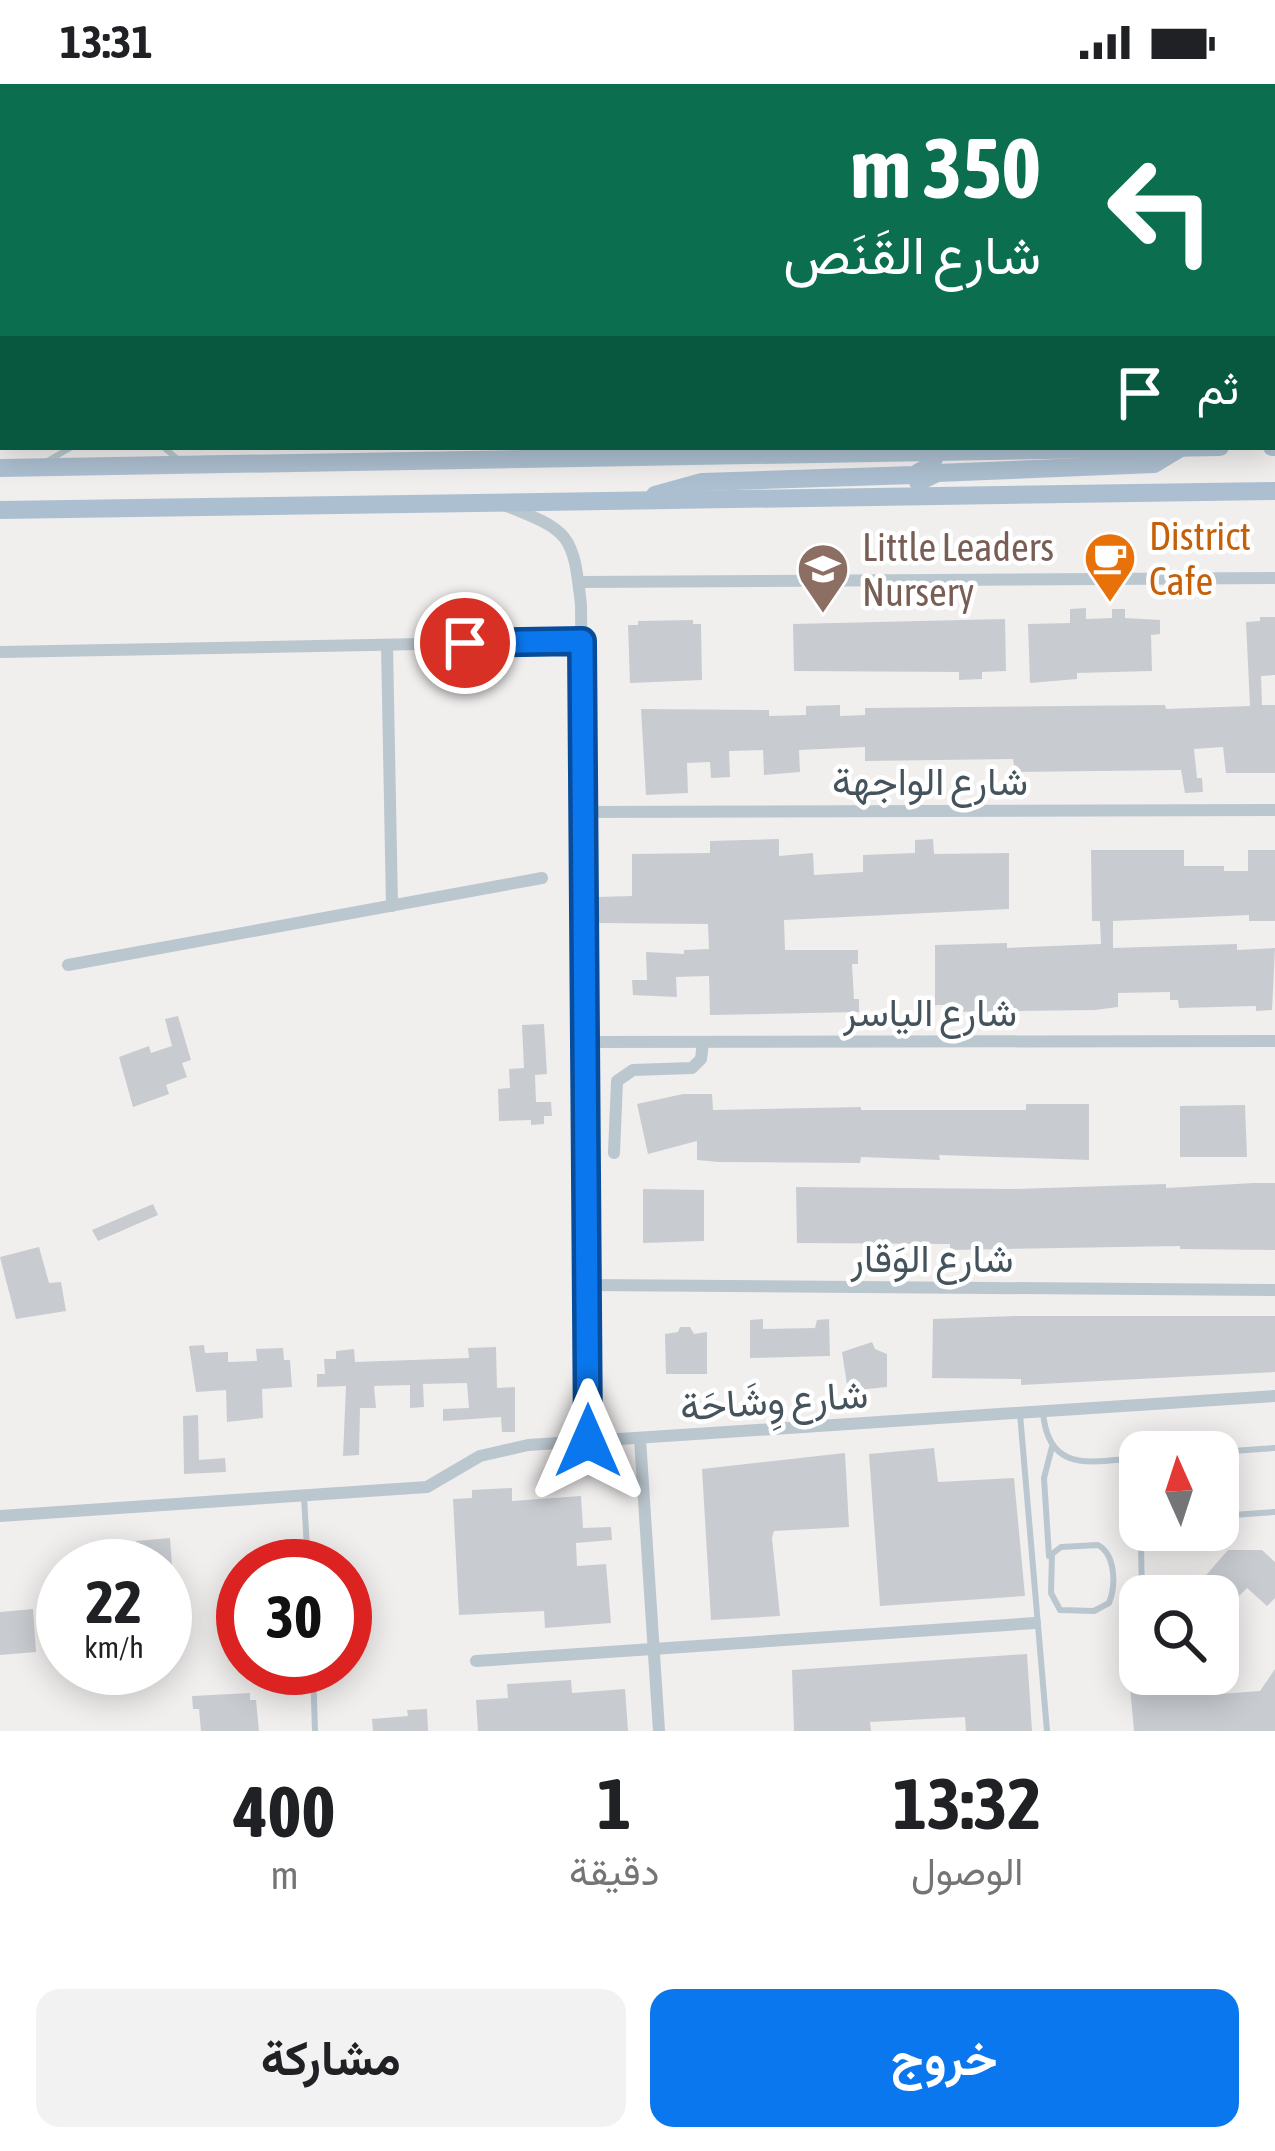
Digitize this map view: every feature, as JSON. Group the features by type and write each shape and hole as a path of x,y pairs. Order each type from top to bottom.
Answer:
{"main road":[{"path":"0,468 904,450"},
{"path":"642,501 702,482 904,476 923,471 936,450"},
{"path":"904,499 921,480 937,472 1154,464 1177,450"},
{"path":"0,510 1275,491"}],"street":[{"path":"904,450 904,499"},
{"path":"937,450 937,498"},
{"path":"497,502 563,533 572,547 579,582 588,1441"},
{"path":"579,582 1275,578"},
{"path":"0,652 582,641"},
{"path":"387,645 392,906"},
{"name":"شارع الواجهة","path":"584,812 1275,810"},
{"path":"68,965 542,878"},
{"name":"شارع الياسر","path":"585,1042 1275,1041"},
{"path":"614,1153 616,1081 633,1070 692,1068 701,1059 703,1042"},
{"name":"شارع الوَقار","path":"588,1285 1275,1290"},
{"name":"شارع وِشَاحَة","path":"0,1516 427,1486 480,1456 504,1449 588,1441 1275,1396"},
{"path":"640,1439 659,1731"},
{"path":"476,1661 1035,1623"}],"lane":[{"path":"34,468 67,450"},
{"path":"167,450 183,463"},
{"path":"1043,1412 1052,1447 1044,1478 1051,1598 1060,1610 1094,1611 1109,1604 1111,1560 1103,1547 1061,1546 1052,1554 1050,1565"},
{"path":"1019,1414 1047,1731"},
{"path":"1052,1447 1073,1460 1119,1459"},
{"path":"1239,1451 1275,1448"},
{"path":"304,1497 306,1539"},
{"path":"1239,1515 1275,1512"},
{"path":"314,1695 316,1731"}],"building":[{"path":"1086,608 1086,619 1112,618 1112,609 1125,609 1125,618 1160,620 1160,634 1151,635 1152,671 1077,673 1077,679 1030,683 1028,624 1070,623 1070,609"},
{"path":"1260,617 1275,617 1275,675 1261,676 1262,705 1275,705 1275,773 1226,773 1223,747 1194,749 1203,792 1185,793 1181,770 1015,772 1013,759 865,761 865,747 799,750 800,772 764,775 763,750 729,751 730,777 711,778 710,762 687,763 688,793 646,795 641,709 769,710 769,716 806,715 806,706 840,705 840,716 865,715 865,708 1250,706 1246,622 1260,621"},
{"path":"1005,619 1006,671 982,672 982,679 959,680 959,672 794,671 793,624"},
{"path":"693,620 701,624 702,680 630,683 628,625"},
{"path":"779,839 779,856 813,853 814,875 863,872 863,855 915,853 915,840 933,839 934,854 1009,853 1009,909 784,920 785,950 858,950 858,964 852,964 859,1012 710,1015 709,976 676,977 677,997 633,995 632,980 647,980 646,952 684,954 684,950 709,949 708,924 598,923 597,897 632,896 632,854 710,853 710,841"},
{"path":"1091,850 1184,850 1184,866 1248,871 1248,850 1275,850 1275,921 1249,921 1249,915 1113,921 1113,948 1237,944 1237,950 1275,948 1272,1010 1256,1011 1256,1006 1179,1008 1178,1000 1170,1000 1170,992 1118,993 1118,1007 1095,1010 948,1012 947,1005 935,1005 935,945 1101,944 1100,921 1092,921"},
{"path":"178,1016 191,1060 182,1063 187,1077 166,1085 169,1094 133,1107 119,1057 149,1046 151,1053 172,1046 165,1019"},
{"path":"544,1024 547,1074 535,1075 536,1102 551,1102 552,1116 544,1116 544,1124 499,1121 498,1089 510,1088 509,1069 524,1068 522,1025"},
{"path":"683,1094 712,1094 713,1110 1026,1110 1026,1104 1089,1104 1089,1160 939,1155 940,1160 861,1157 860,1163 719,1162 697,1160 697,1141 648,1154 637,1104"},
{"path":"1245,1105 1247,1157 1180,1157 1180,1106"},
{"path":"1275,1183 1275,1250 1180,1246 950,1250 950,1244 797,1243 796,1187 1014,1189 1166,1184 1166,1188"},
{"path":"643,1189 704,1190 704,1241 643,1243"},
{"path":"153,1204 158,1215 98,1241 92,1230"},
{"path":"39,1247 49,1283 61,1282 66,1311 16,1319 0,1257"},
{"path":"1275,1316 1275,1372 1021,1385 1021,1379 932,1378 933,1319"},
{"path":"763,1319 763,1329 815,1328 817,1320 829,1319 830,1356 750,1358 750,1320"},
{"path":"680,1327 690,1327 694,1334 707,1332 707,1374 666,1374 665,1334 678,1332"},
{"path":"872,1342 887,1354 887,1387 848,1391 842,1352"},
{"path":"204,1345 205,1353 228,1352 228,1362 257,1361 256,1349 283,1348 284,1360 290,1360 292,1387 262,1389 263,1418 227,1422 226,1390 196,1392 189,1346"},
{"path":"496,1347 497,1388 515,1387 515,1432 502,1432 501,1417 443,1421 443,1409 469,1408 467,1383 423,1384 424,1407 410,1408 410,1385 374,1386 376,1408 360,1408 359,1455 343,1456 346,1386 317,1387 317,1374 325,1374 324,1359 336,1359 336,1351 354,1349 355,1362 469,1358 468,1348"},
{"path":"198,1415 199,1460 225,1458 226,1472 184,1474 183,1416"},
{"path":"934,1448 938,1482 1014,1478 1025,1596 880,1606 869,1454"},
{"path":"845,1453 849,1527 774,1531 780,1616 711,1620 702,1469"},
{"path":"512,1488 512,1501 581,1496 583,1528 611,1527 612,1540 576,1543 577,1566 606,1564 611,1623 545,1628 544,1611 459,1615 453,1499 472,1498 472,1490"},
{"path":"1262,1550 1275,1562 1275,1598 1267,1606 1247,1588 1239,1596 1239,1575 1206,1575 1227,1551"},
{"path":"33,1609 36,1652 0,1655 0,1612"},
{"path":"1027,1654 1032,1731 966,1731 965,1717 870,1722 871,1731 794,1731 792,1670"},
{"path":"1275,1669 1275,1731 1134,1731 1131,1695 1260,1691"},
{"path":"571,1680 572,1693 625,1689 628,1731 478,1731 476,1700 508,1698 507,1684"},
{"path":"250,1695 250,1700 256,1700 259,1731 201,1731 192,1696"},
{"path":"427,1709 428,1731 373,1731 372,1719"}],"place":[{"name":"District Cafe","path":"1110,604"},
{"name":"Little Leaders Nursery","path":"823,615"}],"route":[{"path":"465,643 582,641 588,1441"}]}
